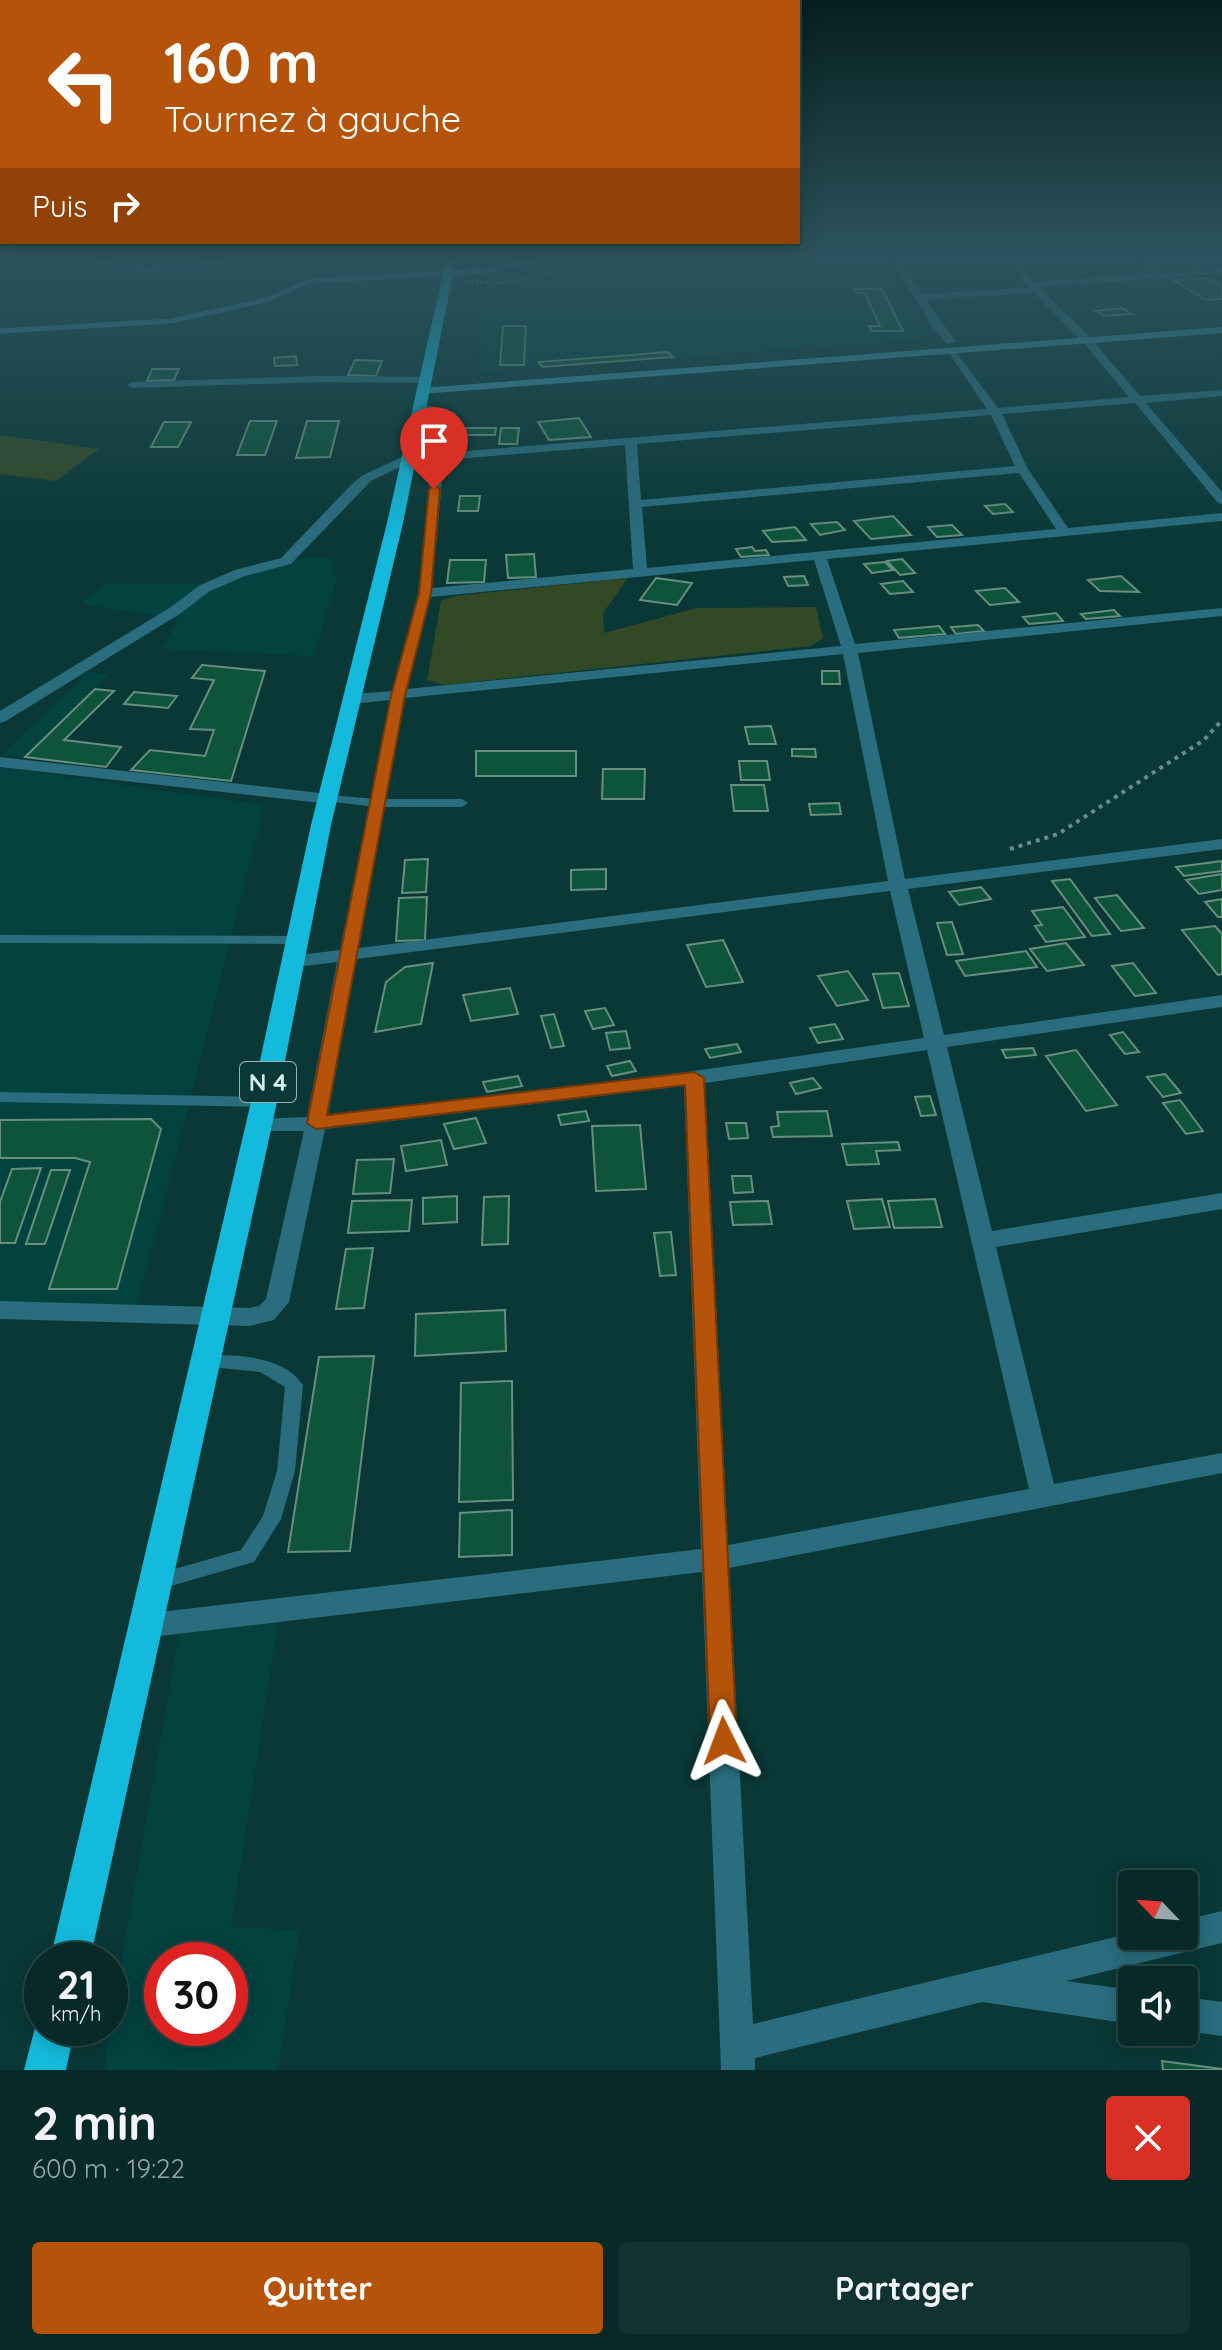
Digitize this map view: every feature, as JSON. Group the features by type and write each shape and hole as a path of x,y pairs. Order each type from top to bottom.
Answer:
{"highway":[{"name":"N 4","path":"74,1942 431,352"},
{"path":"45,2070 51,2046"}],"street":[{"path":"132,385 324,381 422,392 887,352"},
{"path":"956,352 996,413 1022,469 1064,531"},
{"path":"1097,352 1222,500"},
{"path":"0,718 176,610 205,588 240,573 286,561 356,487 408,457 1140,402 1222,393"},
{"path":"631,440 640,571"},
{"path":"0,1310 266,1314 277,1302 316,1123 398,696 425,593 438,457"},
{"path":"636,504 1022,469"},
{"path":"425,593 1222,517"},
{"path":"819,556 850,651 898,886 1044,1497"},
{"path":"353,699 1222,612"},
{"path":"0,762 329,799"},
{"path":"294,951 347,956 1222,844"},
{"path":"258,1126 316,1123 694,1078 1222,1001"},
{"path":"694,1078 738,2057 977,1987 1222,1927"},
{"path":"982,1241 1222,1201"},
{"path":"143,1626 715,1559 1222,1463"},
{"path":"977,1987 1118,2005"},
{"path":"1198,2016 1222,2019"}],"lane":[{"path":"408,457 442,448 456,436 457,420 422,392"},
{"path":"329,799 377,803 462,803"},
{"path":"0,939 294,951"},
{"path":"0,1097 264,1102"},
{"path":"153,1583 247,1556 272,1519 286,1471 294,1385 278,1369 245,1362 205,1361"}],"path":[{"path":"1002,851 1058,834 1204,740 1222,720"}],"shaded area":[{"path":"479,352 751,352 491,371 476,369"},
{"path":"0,435 99,449 56,481 0,474"},
{"path":"306,558 331,558 337,579 314,656 162,649 178,619 81,604 106,583 222,584 244,573"},
{"path":"628,578 603,613 604,633 697,608 816,607 823,638 811,646 444,685 427,680 441,601 455,596"},
{"path":"88,672 109,675 25,757 2,755"},
{"path":"0,767 265,805 135,1316 0,1315"},
{"path":"280,1610 231,1927 300,1930 278,2070 105,2070 107,2046 128,2046 128,1942 124,1942 181,1622"}],"building":[{"path":"501,352 525,352 524,365 500,365"},
{"path":"668,352 673,357 542,367 539,362"},
{"path":"296,356 297,365 275,366 274,358"},
{"path":"355,360 382,361 376,376 348,375"},
{"path":"152,369 179,369 174,380 147,381"},
{"path":"579,418 591,437 549,440 538,422"},
{"path":"250,421 277,421 265,455 237,455"},
{"path":"307,421 339,421 330,457 296,458"},
{"path":"164,422 191,422 178,447 151,447"},
{"path":"466,428 496,428 495,435 465,435"},
{"path":"501,428 519,428 517,444 499,444"},
{"path":"460,496 480,496 478,511 458,511"},
{"path":"1005,504 1013,512 993,514 985,506"},
{"path":"893,516 911,535 871,539 854,521"},
{"path":"837,522 845,530 820,535 811,524"},
{"path":"952,525 962,535 937,537 928,527"},
{"path":"795,527 806,540 772,542 763,531"},
{"path":"752,547 755,551 766,550 769,555 741,557 736,549"},
{"path":"534,554 536,577 508,578 506,555"},
{"path":"902,559 915,573 900,575 887,561"},
{"path":"450,560 486,560 484,582 447,583"},
{"path":"885,562 893,570 872,573 864,564"},
{"path":"804,576 808,585 788,586 784,577"},
{"path":"1121,576 1139,592 1100,591 1088,580"},
{"path":"656,578 692,583 677,605 640,600"},
{"path":"903,581 913,592 890,594 881,584"},
{"path":"1005,588 1019,602 990,605 976,591"},
{"path":"1114,610 1120,616 1086,619 1081,614"},
{"path":"1056,613 1063,621 1029,624 1023,617"},
{"path":"978,625 984,631 956,634 951,627"},
{"path":"939,626 945,634 899,638 894,630"},
{"path":"202,665 265,671 231,781 131,770 150,750 205,756 214,730 190,729 214,680 192,678"},
{"path":"822,671 839,671 840,684 822,684"},
{"path":"95,689 114,691 64,740 121,747 106,767 25,757"},
{"path":"134,692 177,696 168,708 124,704"},
{"path":"771,726 776,744 749,744 745,727"},
{"path":"792,749 815,749 816,757 792,756"},
{"path":"476,751 576,751 576,776 476,776"},
{"path":"739,761 767,761 770,780 741,780"},
{"path":"603,769 645,769 644,799 602,799"},
{"path":"731,785 764,785 768,811 734,811"},
{"path":"839,803 841,814 811,815 809,804"},
{"path":"428,859 426,892 402,893 405,860"},
{"path":"1222,861 1222,871 1184,876 1176,867"},
{"path":"606,869 606,889 571,890 571,870"},
{"path":"1222,874 1222,890 1199,894 1186,880"},
{"path":"1070,879 1110,934 1092,936 1052,881"},
{"path":"981,887 991,899 959,905 949,892"},
{"path":"1117,895 1144,928 1121,931 1095,898"},
{"path":"427,897 425,940 396,941 399,898"},
{"path":"1222,899 1222,917 1218,917 1205,902"},
{"path":"1063,907 1085,937 1046,942 1035,926 1042,925 1032,911"},
{"path":"952,922 963,954 947,955 937,923"},
{"path":"1215,926 1222,934 1222,974 1218,975 1182,930"},
{"path":"723,940 743,982 706,987 687,945"},
{"path":"1066,943 1084,965 1047,971 1030,949"},
{"path":"1026,951 1037,967 965,976 956,961"},
{"path":"433,963 421,1024 375,1032 386,982 405,967"},
{"path":"1133,963 1156,993 1135,996 1112,966"},
{"path":"848,971 868,1000 837,1006 818,976"},
{"path":"899,973 909,1006 883,1008 873,974"},
{"path":"510,988 518,1014 471,1021 463,995"},
{"path":"605,1008 614,1025 593,1029 585,1011"},
{"path":"554,1014 564,1046 551,1048 541,1016"},
{"path":"835,1024 843,1039 818,1043 810,1028"},
{"path":"626,1031 630,1048 610,1050 606,1033"},
{"path":"1123,1032 1139,1052 1125,1054 1110,1035"},
{"path":"737,1044 741,1052 710,1058 705,1049"},
{"path":"1033,1048 1036,1055 1006,1058 1002,1050"},
{"path":"1076,1050 1117,1105 1086,1111 1046,1056"},
{"path":"630,1061 636,1071 612,1076 607,1066"},
{"path":"1165,1074 1181,1093 1163,1097 1147,1077"},
{"path":"518,1076 522,1086 487,1092 483,1082"},
{"path":"813,1078 821,1088 796,1094 790,1083"},
{"path":"930,1096 936,1115 921,1116 915,1097"},
{"path":"1180,1100 1203,1131 1186,1134 1163,1103"},
{"path":"586,1111 589,1121 561,1125 558,1115"},
{"path":"827,1111 832,1136 773,1137 771,1127 779,1126 777,1112"},
{"path":"476,1118 486,1143 454,1149 444,1124"},
{"path":"151,1119 161,1129 117,1289 49,1289 90,1162 75,1158 0,1158 0,1120"},
{"path":"726,1123 746,1123 748,1138 729,1139"},
{"path":"640,1125 646,1189 596,1191 592,1126"},
{"path":"441,1140 447,1165 406,1171 401,1146"},
{"path":"898,1142 900,1150 876,1151 879,1164 847,1165 842,1144"},
{"path":"394,1159 390,1193 353,1194 357,1160"},
{"path":"41,1168 15,1243 0,1243 0,1202 12,1169"},
{"path":"51,1170 70,1170 45,1244 26,1244"},
{"path":"732,1176 751,1176 753,1192 734,1193"},
{"path":"457,1196 457,1222 423,1224 423,1198"},
{"path":"509,1196 508,1244 482,1245 484,1197"},
{"path":"882,1199 890,1227 854,1229 847,1201"},
{"path":"935,1199 942,1227 894,1228 888,1201"},
{"path":"412,1200 409,1231 348,1233 352,1201"},
{"path":"768,1201 772,1224 733,1225 730,1202"},
{"path":"671,1232 676,1275 660,1276 654,1233"},
{"path":"373,1248 364,1308 336,1309 346,1249"},
{"path":"505,1310 506,1351 415,1356 416,1314"},
{"path":"374,1356 350,1551 288,1552 319,1357"},
{"path":"512,1381 513,1500 459,1502 461,1383"},
{"path":"512,1510 512,1555 459,1557 460,1513"},
{"path":"1162,2061 1222,2069 1222,2070 1163,2070"}],"route":[{"path":"434,489 425,593 398,696 316,1123 694,1078 724,1741"}]}
